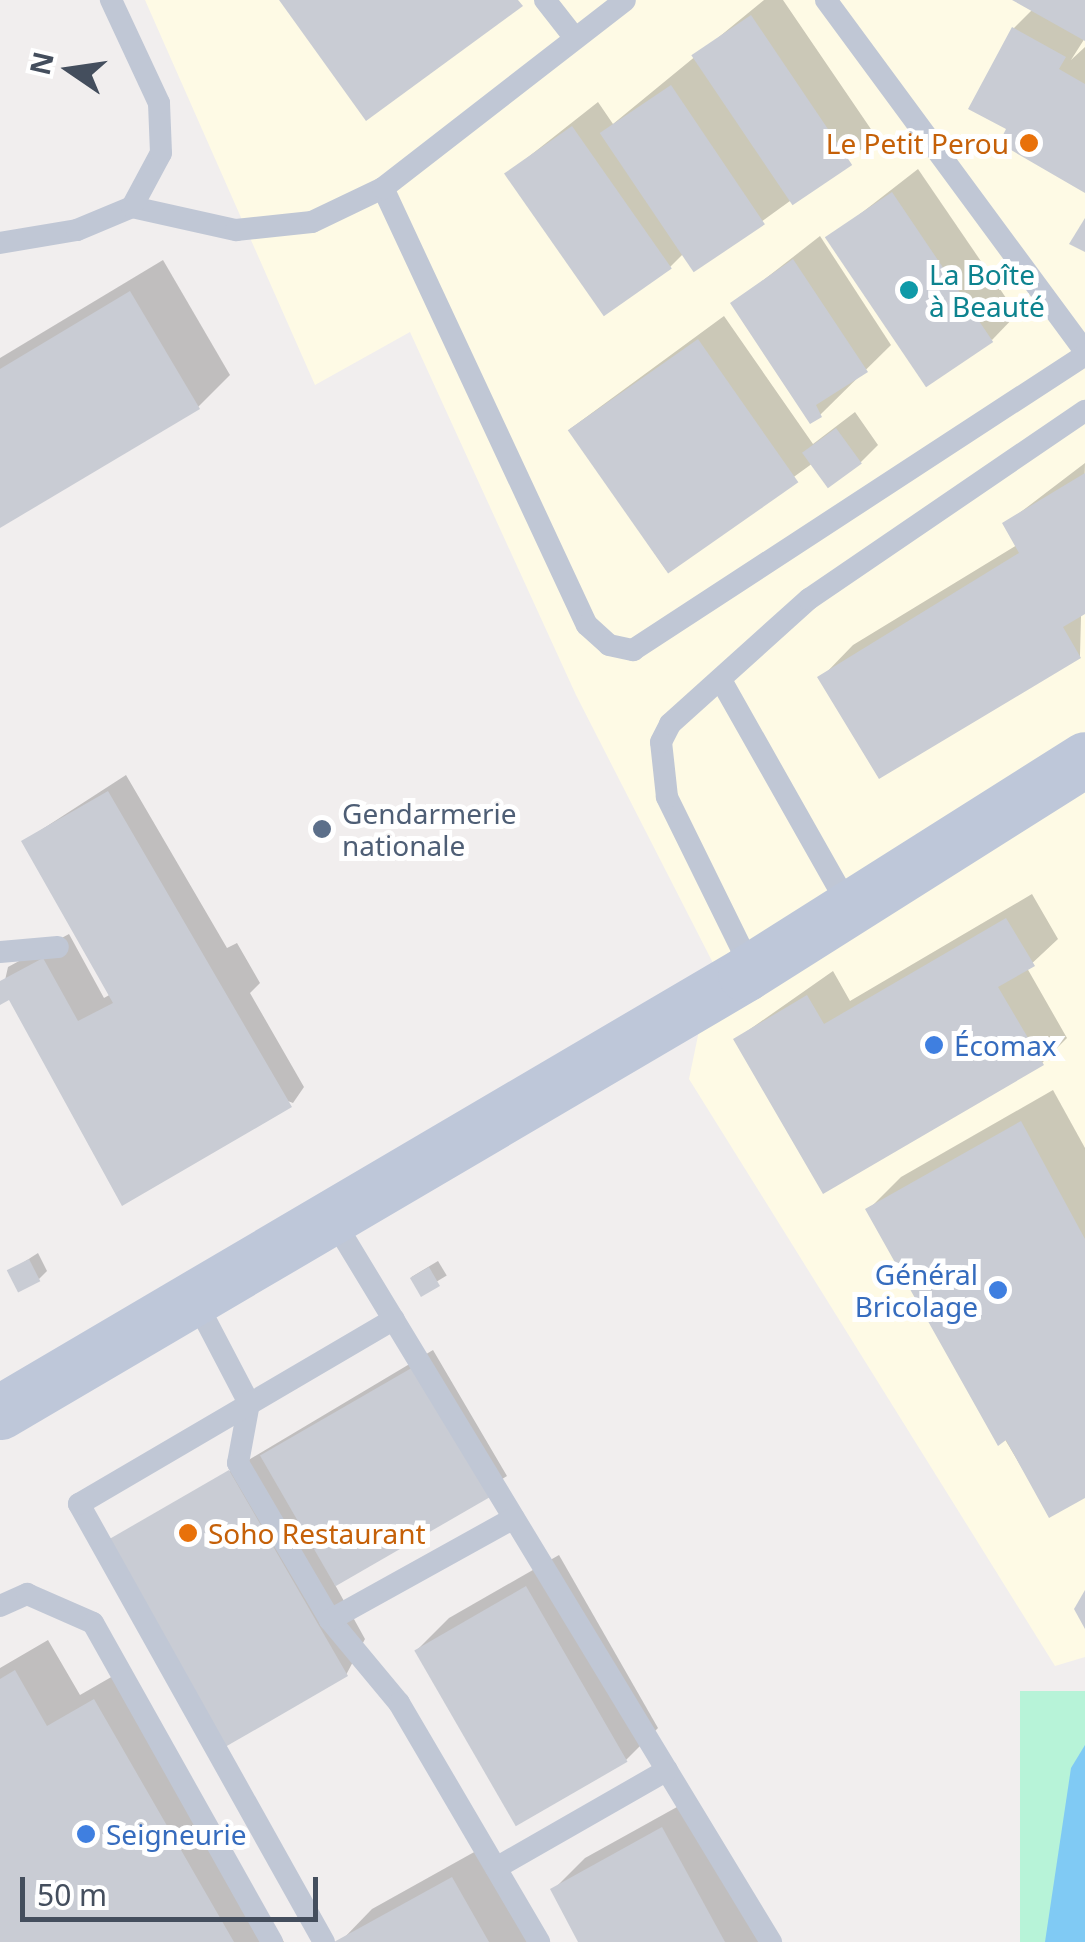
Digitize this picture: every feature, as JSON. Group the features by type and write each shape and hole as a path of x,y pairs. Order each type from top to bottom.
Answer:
{"street":[{"path":"0,1412 752,970 847,902 1085,759"}],"lane":[{"path":"111,0 159,103 161,153 132,207"},
{"path":"545,0 574,37"},
{"path":"0,243 76,230 132,207 236,230 312,222 383,188 624,0"},
{"path":"383,188 588,625 609,645 632,650 1085,353 826,0"},
{"path":"752,970 660,766 670,724 722,682 736,658 809,599 1085,411"},
{"path":"722,682 847,902"},
{"path":"0,952 58,947"},
{"path":"332,1218 771,1942"},
{"path":"194,1298 249,1402 238,1463 330,1620 399,1703 539,1942"},
{"path":"324,1942 80,1511 85,1496 394,1319"},
{"path":"330,1620 514,1518"},
{"path":"0,1606 27,1594 93,1623 272,1942"},
{"path":"496,1868 667,1770"}],"shaded area":[{"path":"145,0 1085,0 1085,1657 1055,1666 689,1079 713,963 576,695 410,332 315,385"}],"green space":[{"path":"1020,1691 1085,1691 1085,1942 1020,1942"}],"water":[{"path":"1085,1745 1085,1942 1045,1942 1071,1768"}],"building":[{"path":"279,0 518,0 523,6 366,121"},
{"path":"1012,0 1085,0 1085,41"},
{"path":"751,15 852,165 793,205 691,55"},
{"path":"1012,27 1066,57 1059,69 1085,84 1085,193 999,143 1006,129 968,109"},
{"path":"671,85 765,224 694,272 600,133"},
{"path":"572,126 672,269 604,316 504,174"},
{"name":"La Boîte à Beauté","path":"892,192 993,342 926,387 825,237"},
{"path":"1085,218 1085,252 1069,244"},
{"path":"793,259 868,372 816,405 822,417 810,424 730,303"},
{"path":"130,291 200,409 0,528 0,369"},
{"path":"698,339 798,482 668,574 568,430"},
{"path":"836,428 862,464 828,488 802,453"},
{"path":"1085,473 1085,614 1063,627 1081,658 879,779 817,677 1019,553 1002,523"},
{"path":"108,791 292,1107 122,1206 9,1000 0,1005 0,981 43,958 78,1021 113,1003 21,841"},
{"name":"Écomax","path":"1006,918 1035,966 998,987 1044,1065 823,1194 733,1039 807,995 824,1024"},
{"name":"Général Bricolage","path":"1021,1121 1085,1239 1085,1498 1049,1518 1006,1440 998,1446 865,1209"},
{"path":"29,1259 40,1281 18,1293 7,1270"},
{"path":"429,1267 440,1286 421,1297 410,1278"},
{"path":"415,1366 490,1497 335,1586 260,1456"},
{"path":"229,1470 348,1676 219,1751 100,1545"},
{"path":"526,1586 628,1762 516,1826 414,1650"},
{"path":"1085,1590 1085,1629 1074,1609"},
{"name":"Seigneurie","path":"15,1670 47,1726 94,1699 234,1942 0,1942 0,1679"},
{"path":"662,1827 725,1942 578,1942 550,1889"},
{"path":"452,1877 489,1942 334,1942"}],"place":[{"name":"Le Petit Perou","path":"1029,143"},
{"name":"La Boîte à Beauté","path":"909,290"},
{"name":"Gendarmerie nationale","path":"322,829"},
{"name":"Écomax","path":"934,1045"},
{"name":"Général Bricolage","path":"998,1290"},
{"name":"Soho Restaurant","path":"188,1533"},
{"name":"Seigneurie","path":"86,1834"}]}
